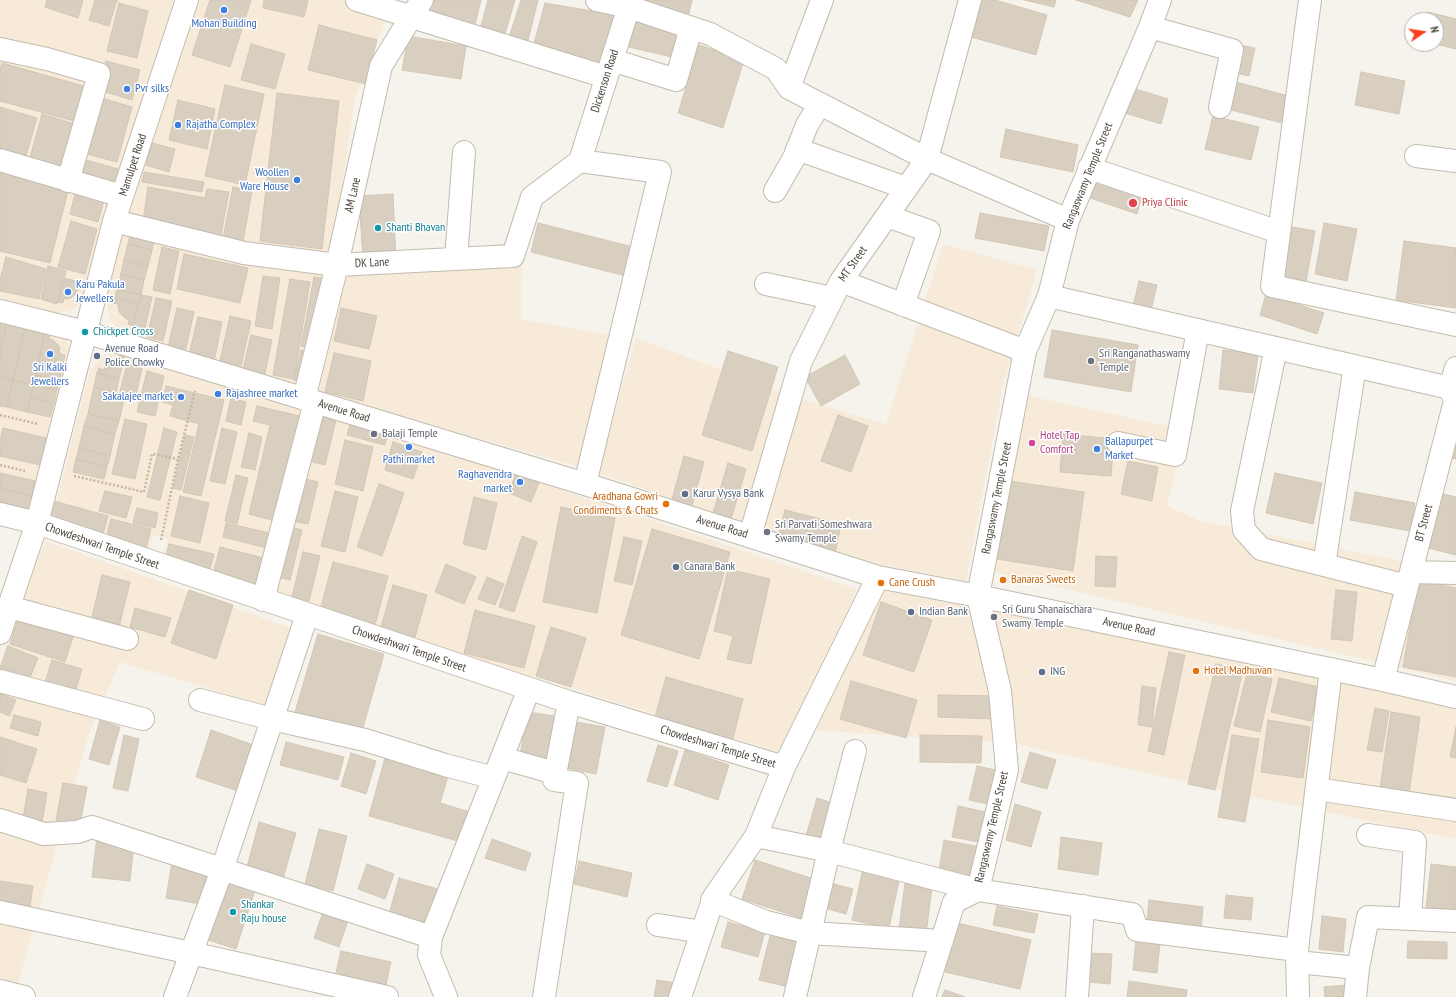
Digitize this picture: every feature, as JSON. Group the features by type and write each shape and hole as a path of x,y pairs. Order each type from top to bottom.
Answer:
{"street":[{"name":"Mamulpet Road","path":"0,632 36,523 114,221 187,0"},
{"path":"357,0 416,8 609,69 676,80 691,28"},
{"path":"597,0 630,4 710,34 776,69 789,88 927,159 1068,220"},
{"path":"789,88 822,0"},
{"name":"MT Street","path":"750,536 801,361 836,290 927,159 970,0"},
{"name":"Rangaswamy Temple Street","path":"924,997 954,902 978,890 1007,770 1000,691 978,596 1025,351 1049,296 1068,220 1160,0"},
{"path":"1310,0 1272,286 1456,325"},
{"name":"Dickenson Road","path":"580,161 630,4"},
{"name":"AM Lane","path":"263,600 310,400 337,265 381,66 416,8"},
{"path":"1150,27 1232,50 1220,107"},
{"path":"0,49 47,59 99,74 68,181"},
{"path":"775,191 820,104"},
{"path":"798,149 906,188"},
{"path":"456,259 464,152"},
{"path":"1416,156 1456,161"},
{"path":"0,160 122,196"},
{"path":"580,161 660,172 585,484"},
{"name":"DK Lane","path":"114,221 244,253 337,265 513,256 532,197 580,161"},
{"path":"1089,168 1279,232"},
{"path":"887,216 929,231 903,305"},
{"path":"766,284 836,290 903,305 1025,351"},
{"path":"1049,296 1454,389"},
{"name":"Avenue Road","path":"0,311 85,332 202,367 585,484 878,577 978,596 1384,680 1456,697"},
{"path":"1118,443 1175,455 1198,330"},
{"path":"1276,348 1242,511 1244,530 1261,549 1324,565 1409,579 1456,573"},
{"path":"1324,565 1355,366"},
{"name":"BT Street","path":"1384,680 1454,389"},
{"name":"Chowdeshwari Temple Street","path":"0,514 36,523 569,702 784,767"},
{"path":"680,997 712,900 756,836 784,767 878,577"},
{"path":"9,607 127,639"},
{"path":"175,997 222,870 307,615"},
{"path":"1298,997 1297,956 1331,669"},
{"path":"0,681 143,719"},
{"path":"446,997 429,955 431,936 529,689"},
{"path":"200,700 272,719 364,740 494,778"},
{"path":"544,997 577,783 554,780 569,702"},
{"path":"795,997 829,851 855,751"},
{"path":"502,758 555,773"},
{"path":"1317,789 1456,810"},
{"path":"0,820 44,834 77,832 92,827 431,936"},
{"path":"1368,835 1415,842 1410,919"},
{"path":"756,836 829,851 978,890 1132,914 1137,930 1297,956 1358,968"},
{"path":"712,900 766,922 810,933 942,941"},
{"path":"1077,997 1083,906"},
{"path":"0,912 387,997"},
{"path":"1355,997 1358,968 1368,917 1456,921"},
{"path":"658,925 702,932"},
{"path":"0,991 24,997"}],"path":[{"path":"156,564 178,459 202,367"},
{"path":"0,415 61,429"},
{"path":"50,471 144,492 152,454 178,459"}],"shaded area":[{"path":"0,0 174,0 114,189 0,157"},
{"path":"199,0 393,0 355,98 331,261 238,250 129,216"},
{"path":"0,168 109,198 83,301 70,311 56,313 0,298"},
{"path":"123,228 223,257 414,259 522,240 521,319 614,336 579,467 124,336 110,321 107,301"},
{"path":"943,244 1037,270 1003,385 966,581 887,566 764,530 598,473 636,338 797,398 886,424"},
{"path":"0,320 54,331 66,339 70,350 33,512 0,503"},
{"path":"117,352 251,395 446,451 857,589 782,753 161,562 168,539 153,535 148,554 51,525 90,369 102,356"},
{"path":"1025,395 1185,430 1167,506 1200,521 1456,572 1456,681 993,572"},
{"path":"45,541 297,630 277,709 120,662 89,733 14,997 0,997 0,662"},
{"path":"882,590 1116,635 1355,685 1456,708 1456,839 1267,800 1011,743 810,730"}],"building":[{"path":"47,0 83,0 78,18 45,7"},
{"path":"95,0 117,0 109,26 89,20"},
{"path":"210,0 251,0 230,67 192,55"},
{"path":"264,0 308,0 304,17 263,8"},
{"path":"432,0 481,0 474,28 423,14"},
{"path":"488,0 515,0 504,37 480,30"},
{"path":"521,0 538,0 527,44 508,41"},
{"path":"641,0 692,0 689,14 641,3"},
{"path":"981,0 995,0 1047,15 1036,55 971,37"},
{"path":"1024,0 1056,0 1054,7"},
{"path":"1076,0 1138,0 1130,17"},
{"path":"119,3 148,11 137,58 107,51"},
{"path":"545,3 616,15 602,66 533,47"},
{"path":"1444,16 1456,19 1456,49 1444,46"},
{"path":"636,18 687,29 680,59 629,47"},
{"path":"319,25 377,40 366,84 308,70"},
{"path":"408,36 466,46 461,79 402,70"},
{"path":"251,44 285,54 275,89 241,80"},
{"path":"1235,44 1255,48 1249,76 1231,72"},
{"path":"699,45 744,60 723,128 678,113"},
{"path":"106,61 140,70 132,100 99,90"},
{"path":"2,63 87,87 78,122 0,101 0,69"},
{"path":"1361,72 1405,81 1399,114 1355,105"},
{"path":"1228,80 1293,97 1286,124 1223,108"},
{"path":"225,85 264,94 245,185 205,176"},
{"path":"1129,87 1168,99 1161,124 1122,112"},
{"path":"277,93 339,101 322,249 260,241"},
{"path":"98,97 132,107 117,162 83,153"},
{"path":"178,100 215,109 207,149 169,140"},
{"path":"0,107 37,118 25,159 0,152"},
{"path":"42,114 75,124 60,178 27,168"},
{"path":"1213,116 1259,127 1251,160 1205,149"},
{"path":"1006,129 1078,145 1073,172 1000,157"},
{"path":"152,143 175,149 169,172 146,165"},
{"path":"79,158 118,169 113,189 74,179"},
{"path":"0,170 69,187 50,263 0,251"},
{"path":"144,172 204,182 202,192 142,182"},
{"path":"1093,180 1142,196 1137,214 1087,197"},
{"path":"148,187 205,198 207,189 229,192 221,235 143,221"},
{"path":"233,187 252,191 242,247 222,243"},
{"path":"76,190 105,197 98,222 70,214"},
{"name":"Shanti Bhavan","path":"393,194 396,260 363,261 359,196"},
{"path":"980,213 1049,226 1044,251 975,238"},
{"path":"71,221 97,229 85,274 58,267"},
{"path":"538,223 633,247 626,276 531,252"},
{"path":"1324,223 1357,229 1347,281 1315,274"},
{"path":"1287,226 1315,231 1306,282 1278,277"},
{"path":"131,231 155,237 152,250 128,244"},
{"path":"1404,241 1456,248 1456,308 1396,300"},
{"path":"128,244 152,250 148,266 124,260"},
{"path":"162,247 179,251 170,294 153,290"},
{"path":"184,254 248,268 240,303 177,289"},
{"path":"6,257 46,269 39,299 0,291 0,280"},
{"path":"124,260 148,266 144,280 121,274"},
{"path":"48,266 66,271 57,304 41,299"},
{"path":"121,274 144,280 141,295 117,289"},
{"path":"263,276 280,278 272,329 255,326"},
{"path":"314,277 329,279 316,349 301,346"},
{"path":"64,278 83,283 82,288 79,288 75,295 68,299 64,298 63,303 58,302"},
{"path":"290,279 310,282 294,379 273,375"},
{"path":"1139,281 1157,285 1149,319 1131,315"},
{"path":"117,289 141,295 138,304 115,298"},
{"path":"1266,294 1324,313 1317,334 1260,315"},
{"path":"141,295 152,297 145,328 133,326"},
{"path":"115,298 138,304 133,326 128,324 129,320 119,312 118,304 113,303"},
{"path":"156,298 172,301 163,341 147,337"},
{"path":"177,308 194,312 185,352 168,348"},
{"path":"341,308 377,316 369,349 334,341"},
{"path":"230,316 251,321 240,370 219,365"},
{"path":"198,317 222,322 214,361 189,355"},
{"path":"0,322 6,324 0,353"},
{"path":"6,324 25,328 13,380 0,377 0,353"},
{"path":"25,328 45,332 34,385 13,380"},
{"name":"Sri Ranganathaswamy Temple","path":"1052,330 1138,345 1131,392 1044,377"},
{"path":"45,332 50,334 49,339 53,340 59,346 60,354 65,355 62,369 38,363"},
{"path":"251,335 272,340 264,378 242,373"},
{"path":"301,350 314,353 307,383 294,380"},
{"path":"1223,350 1258,354 1253,393 1219,389"},
{"path":"728,351 778,367 752,451 702,435"},
{"path":"334,353 371,361 363,401 325,392"},
{"path":"120,354 125,355 119,379 97,373 99,368 104,370 105,366 110,360 119,359"},
{"path":"845,355 860,384 821,406 805,377"},
{"path":"38,363 62,369 59,381 36,375"},
{"path":"127,364 142,368 136,395 120,391"},
{"path":"147,371 164,376 155,416 137,412"},
{"path":"97,373 119,379 116,392 94,387"},
{"path":"36,375 59,381 57,390 34,385"},
{"path":"0,377 13,380 7,407 0,406"},
{"path":"13,380 34,385 27,412 7,407"},
{"path":"34,385 57,390 54,403 30,397"},
{"path":"166,386 224,400 201,496 183,492 199,424 170,416 173,405 162,402"},
{"path":"94,387 125,395 119,421 88,414"},
{"path":"30,397 54,403 50,417 27,412"},
{"path":"231,398 246,402 241,425 226,421"},
{"path":"257,406 300,416 275,521 249,514 270,425 253,421"},
{"path":"88,414 119,421 115,434 84,426"},
{"path":"317,415 336,420 325,465 306,460"},
{"path":"838,415 868,426 851,472 821,461"},
{"path":"125,419 147,424 135,479 112,474"},
{"path":"350,425 387,435 385,445 347,435"},
{"path":"84,426 115,434 110,456 79,448"},
{"path":"3,428 46,438 40,465 0,456 0,441"},
{"path":"164,428 177,432 160,500 147,497"},
{"path":"222,428 237,432 225,484 210,481"},
{"path":"249,433 262,437 255,470 241,467"},
{"path":"1063,434 1114,439 1111,476 1060,472"},
{"path":"185,435 194,437 181,490 173,488"},
{"path":"1456,436 1456,459 1444,457"},
{"path":"345,440 373,447 363,491 335,484"},
{"path":"393,442 422,452 413,479 385,470"},
{"path":"79,448 110,456 107,467 76,459"},
{"path":"684,456 704,462 691,509 671,503"},
{"path":"76,459 107,467 104,479 73,472"},
{"path":"1128,461 1158,467 1152,501 1121,494"},
{"path":"728,463 746,469 729,526 711,520"},
{"path":"0,473 36,481 32,496 0,488"},
{"path":"516,473 540,480 531,502 509,493"},
{"path":"1275,473 1322,483 1313,524 1266,513"},
{"path":"236,475 248,478 237,524 225,521"},
{"path":"302,478 318,482 308,524 292,521"},
{"path":"1009,481 1084,492 1073,571 997,559"},
{"path":"379,484 404,493 382,556 357,547"},
{"path":"0,488 32,496 29,509 0,502"},
{"path":"105,491 132,497 126,518 99,511"},
{"path":"335,491 358,497 345,552 321,546"},
{"path":"1355,492 1415,503 1410,531 1350,520"},
{"path":"1436,492 1456,497 1456,555 1424,547"},
{"path":"180,496 209,503 200,543 171,536"},
{"path":"474,497 497,503 486,550 463,544"},
{"path":"54,501 108,516 102,538 48,523"},
{"path":"561,507 615,518 597,613 543,602"},
{"path":"137,508 158,513 155,528 133,523"},
{"path":"785,510 841,524 835,553 778,539"},
{"path":"111,519 151,529 146,548 106,538"},
{"path":"226,523 274,534 271,549 223,537"},
{"path":"286,526 302,530 290,580 274,576"},
{"path":"652,529 730,552 699,659 621,635"},
{"path":"522,536 537,542 514,612 499,607"},
{"path":"624,537 642,541 632,585 614,581"},
{"path":"169,544 214,554 209,572 165,561"},
{"path":"220,547 268,559 260,590 212,578"},
{"path":"303,552 320,556 309,601 292,597"},
{"path":"1096,556 1117,557 1115,587 1095,586"},
{"path":"333,562 388,576 375,625 320,611"},
{"path":"446,564 476,577 464,604 435,592"},
{"path":"728,569 770,579 751,664 727,659 733,636 714,631"},
{"path":"102,575 130,582 119,627 91,621"},
{"path":"487,577 504,584 495,605 478,599"},
{"path":"1418,581 1456,588 1456,677 1403,667"},
{"path":"393,585 427,595 413,644 379,634"},
{"path":"189,590 233,605 216,659 171,643"},
{"path":"1336,590 1357,592 1352,641 1331,639"},
{"path":"881,602 932,620 914,672 863,655"},
{"path":"135,608 171,618 165,637 130,627"},
{"path":"475,610 535,626 524,668 464,653"},
{"path":"19,616 74,634 65,662 10,644"},
{"path":"551,627 586,638 571,687 536,676"},
{"path":"318,634 384,654 362,731 295,712"},
{"path":"8,646 38,658 27,685 0,674 0,668"},
{"path":"1169,652 1185,655 1164,755 1148,751"},
{"path":"52,660 82,669 74,696 44,686"},
{"path":"1216,664 1243,670 1215,790 1188,784"},
{"path":"1247,673 1272,679 1260,732 1234,726"},
{"path":"666,677 743,699 732,742 654,721"},
{"path":"1279,678 1319,687 1311,721 1271,712"},
{"path":"851,681 917,700 906,738 840,719"},
{"path":"1142,686 1156,688 1152,727 1138,725"},
{"path":"0,693 16,700 9,716 0,712"},
{"path":"938,695 997,696 997,719 938,717"},
{"path":"1375,708 1389,711 1382,752 1367,750"},
{"path":"527,712 561,717 553,768 519,762"},
{"path":"1391,712 1420,717 1409,793 1380,789"},
{"path":"14,715 41,722 38,736 10,728"},
{"path":"100,720 120,727 109,765 89,759"},
{"path":"1268,720 1310,727 1303,778 1261,772"},
{"path":"570,721 605,727 596,774 562,767"},
{"path":"1456,727 1456,758 1450,757"},
{"path":"211,730 259,747 244,793 196,777"},
{"path":"124,735 139,739 128,791 113,788"},
{"path":"920,735 982,736 981,763 920,762"},
{"path":"1232,735 1259,739 1245,822 1218,817"},
{"path":"0,737 37,749 26,783 0,775"},
{"path":"286,742 344,757 338,780 280,765"},
{"path":"658,745 678,751 667,787 647,781"},
{"path":"685,750 729,765 718,800 674,785"},
{"path":"1030,752 1056,760 1047,789 1021,782"},
{"path":"351,753 376,761 366,794 341,786"},
{"path":"385,758 448,776 440,803 473,813 465,843 369,816"},
{"path":"977,766 1000,771 992,805 969,800"},
{"path":"63,783 87,787 80,825 56,820"},
{"path":"28,789 47,793 41,828 22,824"},
{"path":"817,798 835,804 823,842 806,836"},
{"path":"1015,804 1041,812 1031,847 1006,840"},
{"path":"958,806 990,813 984,843 952,837"},
{"path":"259,822 296,833 282,882 246,871"},
{"path":"319,829 347,836 333,891 305,884"},
{"path":"97,837 134,842 130,881 92,877"},
{"path":"1061,837 1102,843 1098,875 1058,869"},
{"path":"492,839 531,853 525,871 485,858"},
{"path":"944,840 980,847 974,882 938,876"},
{"path":"755,860 814,879 801,918 742,899"},
{"path":"579,861 632,873 627,897 574,884"},
{"path":"172,863 207,869 201,904 166,898"},
{"path":"367,864 394,874 385,899 358,889"},
{"path":"1431,864 1456,867 1456,911 1426,907"},
{"path":"863,868 900,876 889,928 852,920"},
{"name":"Shankar Raju house","path":"230,875 257,884 236,949 208,940"},
{"path":"399,878 441,890 430,929 388,918"},
{"path":"0,881 33,886 29,912 0,907"},
{"path":"830,883 853,889 846,914 824,908"},
{"path":"905,883 932,887 926,934 899,930"},
{"path":"1226,895 1253,898 1251,920 1224,918"},
{"path":"1149,900 1203,907 1201,929 1147,922"},
{"path":"997,906 1038,914 1034,933 993,925"},
{"path":"324,909 349,918 339,947 314,938"},
{"path":"1322,916 1346,919 1343,952 1319,949"},
{"path":"728,922 765,932 758,957 721,947"},
{"path":"957,923 1031,940 1020,989 945,972"},
{"path":"770,936 804,944 793,988 759,980"},
{"path":"1136,940 1160,943 1157,973 1133,970"},
{"path":"1408,941 1447,942 1447,959 1407,958"},
{"path":"341,951 391,962 385,989 335,977"},
{"path":"1089,953 1112,954 1110,984 1088,982"},
{"path":"657,980 676,983 674,997 654,997"},
{"path":"1129,981 1187,990 1186,997 1127,997"},
{"path":"1347,985 1348,997 1325,997 1324,987"},
{"path":"945,990 965,997 942,997"}],"place":[{"name":"Mohan Building","path":"224,10"},
{"name":"Pvr silks","path":"127,89"},
{"name":"Rajatha Complex","path":"178,125"},
{"name":"Woollen Ware House","path":"297,180"},
{"name":"Priya Clinic","path":"1133,203"},
{"name":"Shanti Bhavan","path":"378,228"},
{"name":"Karu Pakula Jewellers","path":"68,292"},
{"name":"Chickpet Cross","path":"85,332"},
{"name":"Sri Kalki Jewellers","path":"50,354"},
{"name":"Avenue Road Police Chowky","path":"97,356"},
{"name":"Sri Ranganathaswamy Temple","path":"1091,361"},
{"name":"Rajashree market","path":"218,394"},
{"name":"Sakalajee market","path":"181,397"},
{"name":"Balaji Temple","path":"374,434"},
{"name":"Hotel Tap Comfort","path":"1032,443"},
{"name":"Pathi market","path":"409,447"},
{"name":"Ballapurpet Market","path":"1097,449"},
{"name":"Raghavendra market","path":"520,482"},
{"name":"Karur Vysya Bank","path":"685,494"},
{"name":"Aradhana Gowri Condiments & Chats","path":"666,504"},
{"name":"Sri Parvati Someshwara Swamy Temple","path":"767,532"},
{"name":"Canara Bank","path":"676,567"},
{"name":"Banaras Sweets","path":"1003,580"},
{"name":"Cane Crush","path":"881,583"},
{"name":"Indian Bank","path":"911,612"},
{"name":"Sri Guru Shanaischara Swamy Temple","path":"994,617"},
{"name":"Hotel Madhuvan","path":"1196,671"},
{"name":"ING","path":"1042,672"},
{"name":"Shankar Raju house","path":"233,912"}]}
